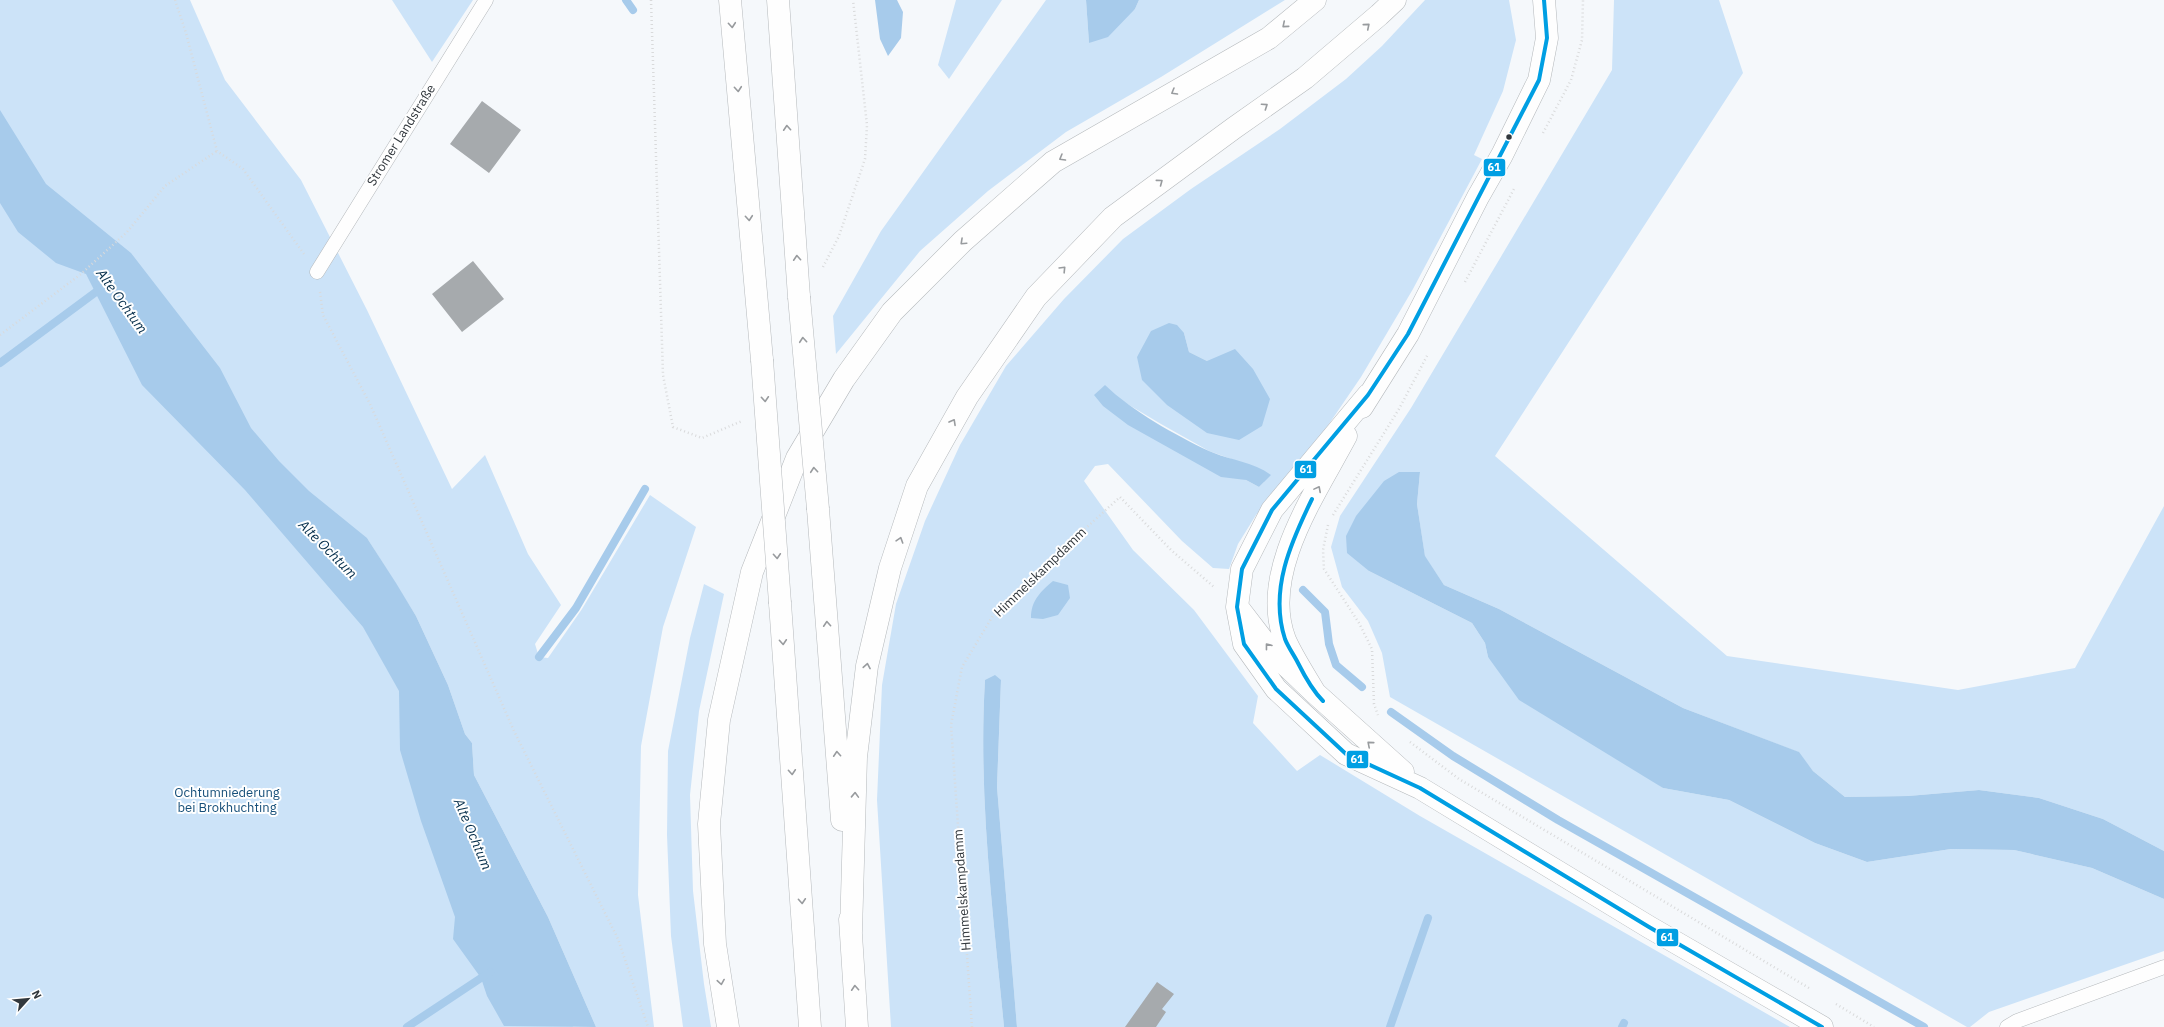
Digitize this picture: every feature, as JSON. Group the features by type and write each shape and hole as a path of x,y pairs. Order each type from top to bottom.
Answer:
{"main road":[{"path":"730,0 762,360 810,1027"},
{"path":"778,0 799,297 818,509 857,1027"},
{"path":"728,1027 715,944 709,824 719,720 752,572 797,458 844,379 892,312 964,241 1053,162 1269,38 1315,0"},
{"path":"851,932 856,757 867,666 890,568 918,486 967,396 1036,297 1113,217 1305,78 1379,16 1395,0"},
{"path":"1315,693 1285,640 1279,611 1280,579 1296,530 1368,395 1408,334 1478,197 1502,155 1539,80 1548,38 1544,0"},
{"path":"1368,395 1272,510 1242,569 1237,607 1244,644 1276,688 1346,754 1420,788 1649,927 1822,1027"},
{"path":"1237,607 1272,652 1420,788"}],"lane":[{"name":"Stromer Landstraße","path":"317,272 486,0"},
{"path":"2008,1027 2017,1021 2164,967"}],"path":[{"path":"175,0 186,33 217,151 244,169 317,272 323,316 370,404 514,731 618,939 648,1027"},
{"path":"651,0 662,375 673,427 702,438 718,432"},
{"path":"826,260 839,236 865,159 867,125 853,0"},
{"path":"1542,136 1571,80 1582,40 1583,0"},
{"path":"0,335 81,274 127,232 165,186 217,151"},
{"path":"1465,283 1516,185"},
{"path":"1332,517 1399,409 1428,353"},
{"name":"Himmelskampdamm","path":"972,1027 950,726 962,667 997,610 1120,497 1171,550 1237,607"},
{"path":"1328,523 1323,550 1324,569 1359,623 1372,649 1374,704 1380,719"},
{"path":"1404,738 1459,779 1813,990"},
{"path":"1834,1003 1874,1027"}],"green space":[{"name":"Ochtumniederung bei Brokhuchting","path":"0,0 190,0 225,80 301,180 367,310 452,489 485,455 528,554 561,605 535,644 539,657 548,658 582,609 650,495 696,527 663,627 641,746 638,895 654,1027 596,1027 548,917 474,775 472,743 465,734 448,685 416,616 367,538 573,1027 0,1027"},
{"path":"392,0 473,0 432,62"},
{"path":"956,0 1002,0 949,79 938,65"},
{"path":"1046,0 1086,0 1089,43 1135,9 1139,0 1285,0 1161,77 1066,132 988,191 920,251 836,354 833,316 881,231"},
{"path":"1425,0 1509,0 1516,40 1503,91 1474,155 1482,159 1413,289 1361,377 1303,462 1256,515 1238,544 1229,569 1213,568 1182,541 1108,464 1095,466 1084,481 1133,550 1194,610 1258,696 1253,723 1297,771 1320,755 1420,816 1790,1027 1017,1027 997,787 1001,680 985,680 983,767 985,810 991,897 1004,1027 891,1027 877,800 882,685 896,604 925,521 960,445 1006,366 1064,299 1123,239 1191,189 1280,129 1346,79 1382,46","holes":["1184,333 1189,352 1207,361 1137,357","1105,386 1119,399 1209,451 1234,460 1264,482 1259,487 1246,480 1099,391"]},
{"path":"1614,0 1719,0 1743,73 1495,456 1727,656 1958,690 2075,668 2164,506 2164,851 2103,819 2039,798 1979,790 1908,796 1845,797 1813,771 1798,752 1683,708 1499,609 1444,585 1425,557 1417,504 1420,472 1367,504 1356,517 1369,571 1472,623 1485,643 1488,657 1663,788 1729,800 1815,843 1867,862 1951,849 2014,850 2092,868 2164,899 2164,951 1989,1012 1970,1027 1967,1027 1390,697 1382,653 1368,621 1342,587 1331,547 1340,516 1411,408 1612,70"},
{"path":"704,584 724,594 699,711 690,795 693,891 704,984 711,1027 683,1027 671,936 667,835 668,751 690,638"}],"water":[{"path":"875,0 897,0 903,12 901,38 888,56 880,39"},
{"path":"1086,0 1139,0 1135,9 1108,37 1089,43"},
{"name":"Alte Ochtum","path":"0,110 46,184 131,253 220,368 251,428 279,461 309,491 367,538 416,616 448,685 465,734 472,743 474,775 548,917 596,1027 504,1026 487,996 481,978 453,939 455,917 421,821 400,750 399,691 363,627 245,490 142,385 86,274 56,263 18,232 0,203"},
{"path":"1169,323 1177,325 1184,333 1189,352 1207,361 1235,349 1253,369 1270,399 1262,426 1239,440 1207,433 1167,405 1142,380 1137,357 1151,331"},
{"path":"1105,385 1116,395 1154,422 1182,438 1209,451 1257,467 1271,475 1259,487 1246,480 1221,477 1128,425 1103,406 1094,395"},
{"path":"1399,472 1420,472 1417,504 1425,556 1444,585 1499,609 1683,708 1799,752 1813,771 1845,797 1908,796 1979,790 2039,798 2103,819 2164,851 2164,899 2092,868 2014,850 1951,849 1867,862 1815,843 1729,800 1663,788 1519,700 1488,657 1485,643 1472,623 1369,571 1347,553 1346,536 1356,516 1384,481"},
{"path":"1053,581 1068,585 1070,598 1058,615 1043,619 1031,618 1031,612 1037,597"},
{"path":"995,675 1001,680 997,787 1017,1027 1004,1027 991,897 985,810 983,723 985,680"}],"building":[{"path":"482,101 521,130 489,173 450,144"},
{"path":"473,261 504,299 462,332 432,294"},
{"path":"1157,982 1174,994 1162,1009 1166,1012 1156,1027 1125,1027"}],"waterway":[{"path":"626,0 633,10"},
{"name":"Alte Ochtum","path":"0,363 104,286"},
{"path":"539,657 576,608 645,489"},
{"path":"1303,590 1325,612 1329,644 1336,665 1362,687"},
{"path":"1391,712 1453,756 1558,820 1924,1027"},
{"path":"1390,1027 1428,918"},
{"path":"407,1027 490,972"},
{"path":"1622,1027 1624,1023"}],"transit line":[{"name":"61","path":"1544,0 1547,38 1539,80 1408,334 1368,395 1272,510 1242,569 1237,607 1244,644 1276,689 1346,754 1420,788 1649,927 1822,1027"},
{"name":"61","path":"1312,499 1290,549 1285,567 1281,585 1281,621 1286,642 1309,683 1323,701"}]}
